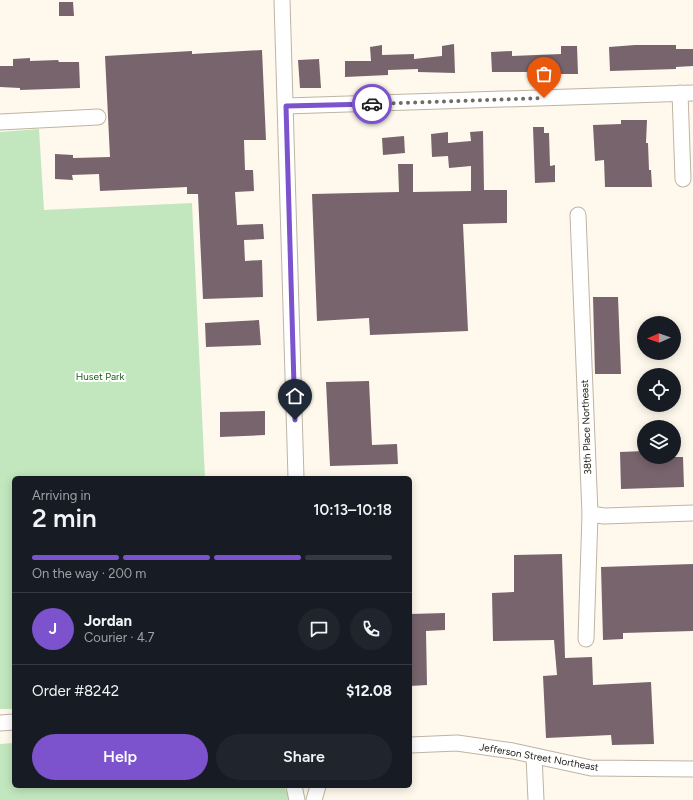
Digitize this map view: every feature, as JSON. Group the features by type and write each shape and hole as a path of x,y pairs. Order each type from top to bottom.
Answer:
{"street":[{"path":"282,0 296,476"},
{"path":"286,106 687,93 683,179"},
{"path":"0,122 98,117"},
{"name":"38th Place Northeast","path":"578,215 590,514 586,639"},
{"path":"590,514 604,516 693,513"},
{"path":"0,723 12,722"},
{"name":"Jefferson Street Northeast","path":"412,745 457,743 534,756 592,768 693,769"},
{"path":"534,756 536,800"},
{"path":"295,788 298,800"},
{"path":"314,800 317,788"}],"green space":[{"name":"Huset Park","path":"39,129 44,210 192,203 205,476 12,476 12,709 0,709 0,132"},
{"path":"12,743 12,788 285,788 290,800 0,800 0,744"}],"building":[{"path":"59,2 73,2 74,16 59,16"},
{"path":"454,44 455,73 418,72 418,69 388,70 388,75 345,77 345,61 371,61 370,47 382,45 382,55 414,54 414,59 442,56 442,46"},
{"path":"635,45 676,45 676,49 693,49 693,66 676,67 676,69 610,71 609,47"},
{"path":"561,46 577,46 578,74 492,72 491,52 512,51 512,56 561,54"},
{"path":"262,50 266,140 244,140 245,170 253,170 254,191 235,192 237,225 263,224 264,239 244,240 245,261 262,260 263,297 203,299 198,194 187,194 187,187 100,191 99,174 72,175 73,180 55,179 55,154 73,155 73,158 110,157 105,56 192,51 192,54"},
{"path":"30,58 30,61 58,60 59,62 79,62 80,88 20,90 20,88 0,87 0,66 13,66 13,59"},
{"path":"319,59 321,88 300,88 298,60"},
{"path":"621,120 647,120 646,143 648,143 649,170 651,170 652,187 605,187 604,160 595,161 593,125 621,124"},
{"path":"533,127 544,127 544,133 549,133 550,166 555,165 555,182 535,183"},
{"path":"483,131 484,190 507,190 507,223 463,224 468,331 370,335 369,318 317,321 312,194 399,192 398,164 413,164 413,192 471,191 471,166 449,168 448,156 432,157 431,134 448,132 448,143 471,141 470,132"},
{"path":"404,136 405,153 383,155 382,138"},
{"path":"593,297 618,297 621,374 595,374"},
{"path":"259,320 261,345 206,347 205,323"},
{"path":"369,381 372,445 397,444 398,464 330,466 326,382"},
{"path":"265,411 265,435 220,437 220,412"},
{"path":"637,451 637,464 681,464 681,457 683,457 684,487 621,489 620,452"},
{"path":"562,554 565,658 592,657 593,685 651,682 654,744 612,745 611,735 546,738 543,676 557,675 554,640 493,641 492,593 514,592 514,555"},
{"path":"693,564 693,631 623,633 623,639 603,640 601,567"},
{"path":"445,613 445,630 426,631 427,685 412,686 412,614"}],"way so far":[{"path":"372,104 544,98"}],"route":[{"path":"295,420 286,106 372,104"}]}
